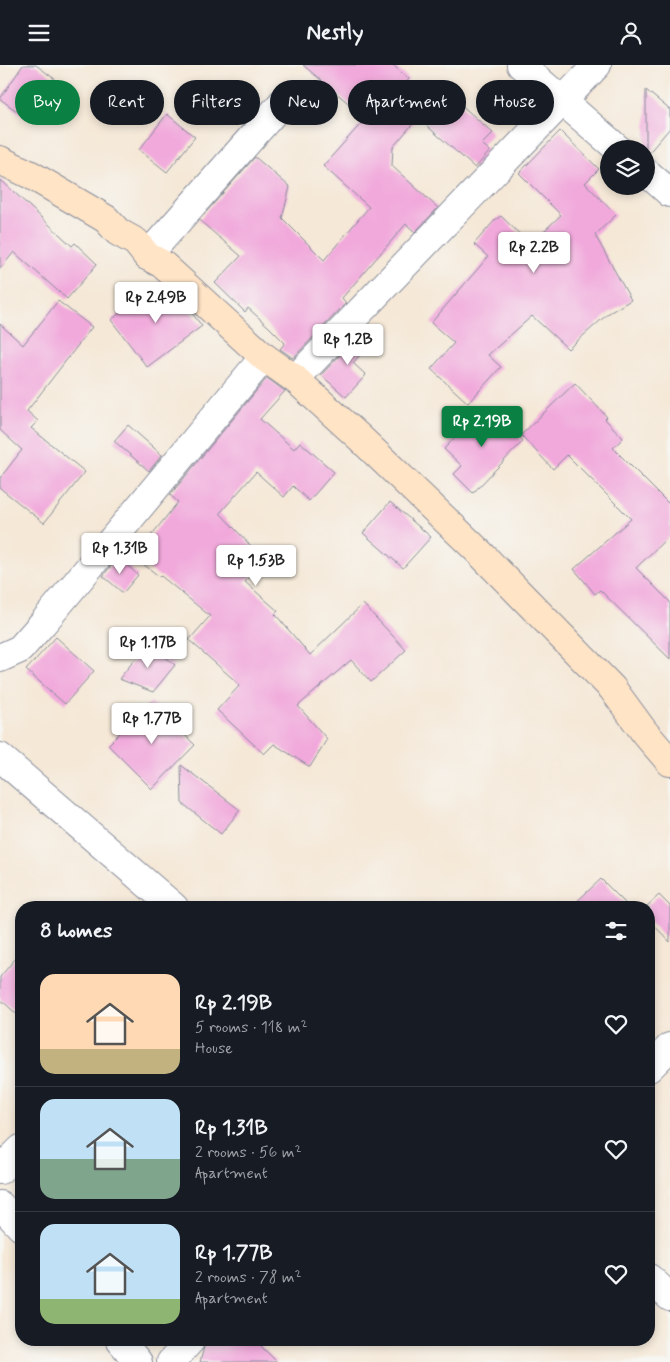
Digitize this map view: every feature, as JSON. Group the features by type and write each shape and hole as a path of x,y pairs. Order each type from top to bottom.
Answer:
{"street":[{"path":"521,65 608,140"},
{"path":"295,379 597,65"},
{"path":"147,256 270,117"},
{"path":"0,160 31,175 106,219 118,232 136,242 147,256 162,263 264,357 295,379 360,438 479,552 612,688 645,733 670,762"},
{"path":"655,180 670,193"},
{"path":"0,658 20,649 43,623 264,357"},
{"path":"0,757 167,901"},
{"path":"655,1062 670,1047"},
{"path":"0,1170 15,1155"},
{"path":"0,1205 15,1221"},
{"path":"655,1283 670,1297"},
{"path":"125,1346 138,1362"},
{"path":"171,1362 185,1346"}],"building":[{"path":"23,65 36,65 56,80 15,80 15,110 0,99"},
{"path":"303,65 393,65 409,79 348,80 348,103 338,94 338,80 321,80"},
{"path":"646,90 670,110 670,128 655,146 655,140 646,140"},
{"path":"466,109 476,118 476,125 484,125 493,133 482,144 490,151 475,168 426,125 466,125"},
{"path":"167,114 174,120 174,125 180,125 195,137 167,172 139,150 158,125 164,125 164,118"},
{"path":"360,125 412,125 393,147 392,166 438,208 415,232 406,224 342,298 346,303 293,358 280,349 285,343 269,327 248,308 245,312 215,283 241,256 199,220 255,157 290,187 282,218 324,260 369,207 323,166"},
{"path":"560,131 599,169 585,183 616,215 595,235 631,300 609,313 568,349 532,316 488,355 501,367 468,403 431,369 454,343 431,323 488,257 474,244 495,220 501,216 530,244 561,215 519,173"},
{"path":"0,179 72,246 75,243 97,264 67,299 14,252 0,269"},
{"path":"159,283 191,312 202,326 147,367 111,320"},
{"path":"58,301 92,327 27,411 38,421 31,428 85,472 44,523 0,488 0,478 22,450 0,430 0,324 23,345"},
{"path":"364,330 374,339 353,363 366,375 346,397 321,375"},
{"path":"267,378 285,391 260,419 294,449 300,442 334,472 309,501 293,486 284,497 256,472 220,513 266,562 245,582 278,611 275,614 310,655 363,604 406,650 371,682 351,660 298,706 327,739 310,767 274,744 264,754 217,710 240,685 189,640 210,616 161,576 134,557 178,502 170,495"},
{"path":"575,383 607,417 605,419 623,438 613,448 670,505 670,535 636,568 670,602 670,659 600,590 595,594 574,569 631,519 567,455 553,469 521,435"},
{"path":"486,405 523,441 473,493 454,474 462,466 444,449"},
{"path":"128,425 162,455 149,471 114,441"},
{"path":"390,502 431,537 403,568 363,533"},
{"path":"118,557 138,575 123,593 103,576"},
{"path":"56,637 94,671 65,704 26,670"},
{"path":"148,643 175,665 153,692 119,679"},
{"path":"151,702 195,745 152,789 108,745"},
{"path":"181,765 240,810 221,834 182,803"},
{"path":"601,879 623,901 577,901"},
{"path":"659,895 670,906 670,942 655,926 655,901 652,901"},
{"path":"15,959 15,1013 0,999 0,977"},
{"path":"204,1346 261,1346 277,1362 200,1362"}]}
